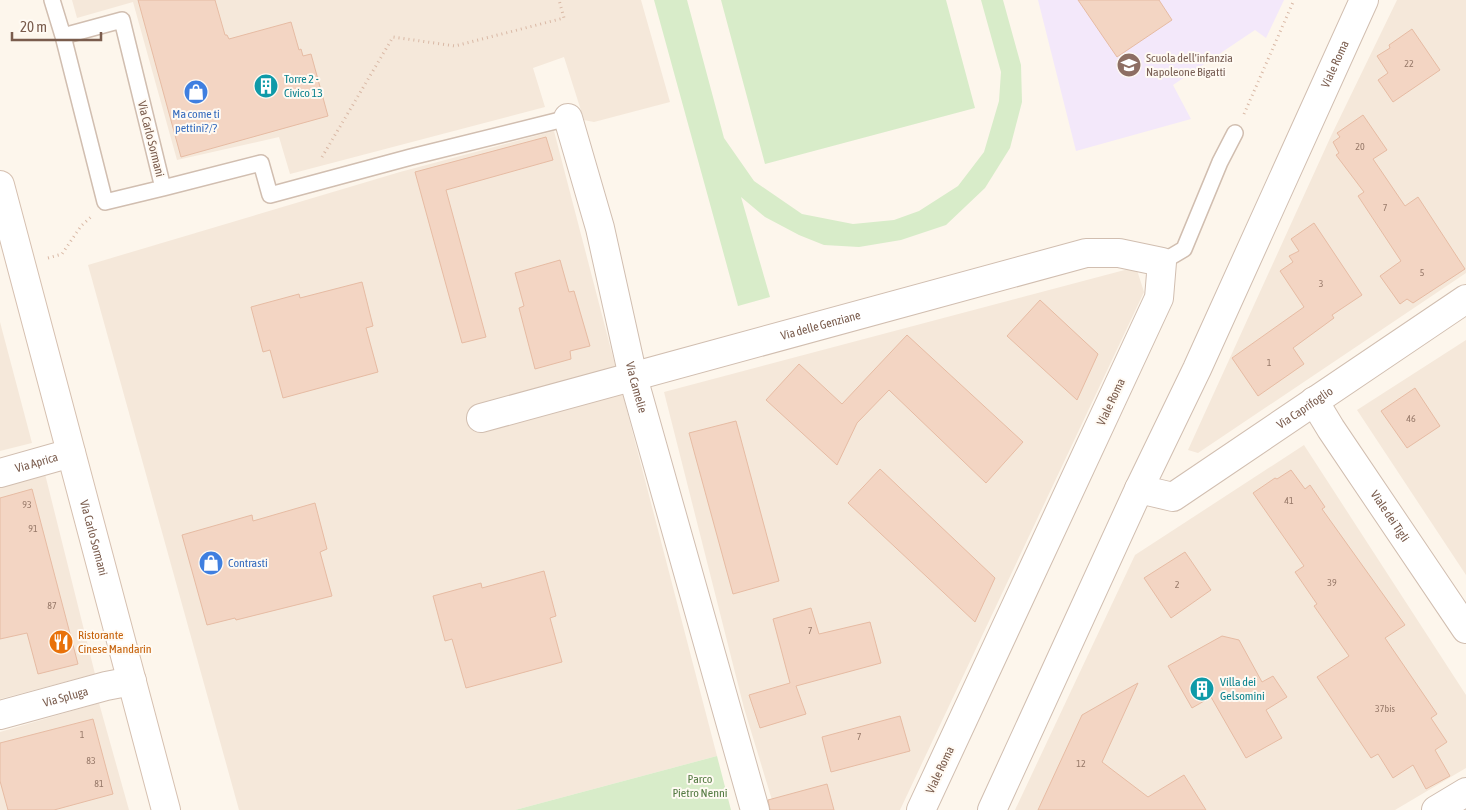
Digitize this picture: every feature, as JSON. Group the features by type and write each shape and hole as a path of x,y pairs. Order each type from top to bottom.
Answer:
{"street":[{"name":"Viale Roma","path":"992,810 1138,488 1198,369 1364,0"},
{"name":"Via Camelie","path":"568,118 600,228 633,377 754,810"},
{"name":"Via Carlo Sormani","path":"2,201 22,265 166,810"},
{"name":"Via delle Genziane","path":"481,418 1086,253 1119,253 1162,262"},
{"name":"Viale Roma","path":"922,810 1159,298 1162,262"},
{"name":"Via Caprifoglio","path":"1138,488 1173,497 1466,299"},
{"name":"Viale dei Tigli","path":"1314,401 1466,629"},
{"name":"Via Aprica","path":"0,473 71,453"},
{"name":"Via Spluga","path":"0,715 106,686 132,681"},
{"path":"1436,810 1466,792"}],"lane":[{"path":"52,0 63,36 105,202"},
{"name":"Via Carlo Sormani","path":"63,36 122,20 163,188 105,202"},
{"name":"Via Camelie","path":"163,188 261,163 270,195 410,157 568,118"},
{"path":"1162,262 1184,249 1220,162 1236,133"}],"path":[{"path":"306,185 393,37 455,46 564,18 559,0"},
{"path":"1236,133 1294,0"},
{"path":"22,265 62,254 81,226 105,202"}],"shaded area":[{"path":"72,0 641,0 670,102 594,122 584,120 564,57 533,68 545,107 290,174 279,137 177,160 133,2 77,18"},
{"name":"Scuola dell'infanzia Napoleone Bigatti","path":"1038,0 1284,0 1266,38 1255,30 1173,85 1191,119 1076,151"},
{"path":"1397,0 1466,0 1466,273 1198,453 1188,450 1331,136"},
{"path":"554,131 717,756 515,810 239,810 88,265 400,172"},
{"path":"1136,267 1144,292 900,810 775,810 744,708 664,392"},
{"path":"0,322 32,443 0,451"},
{"path":"1466,340 1466,575 1357,410"},
{"path":"1304,445 1466,695 1466,768 1395,810 1015,810 1135,555"},
{"path":"45,474 95,674 0,699 0,486"},
{"path":"99,703 129,810 0,810 0,732"}],"green space":[{"path":"654,0 687,0 724,138 754,181 802,214 853,224 894,220 919,211 958,186 984,152 999,101 1001,72 981,0 1003,0 1021,65 1022,102 1010,148 985,188 946,225 901,240 859,247 824,245 799,235 765,217 741,197 770,297 738,306"},
{"path":"721,0 946,0 975,108 765,164"},
{"name":"Parco Pietro Nenni","path":"717,756 731,810 515,810"}],"building":[{"path":"138,0 215,0 225,35 229,39 291,22 299,50 301,49 303,56 311,54 328,116 181,157"},
{"path":"1078,0 1159,0 1172,20 1117,57"},
{"path":"1412,29 1440,70 1393,102 1378,80 1388,73 1377,56 1390,48 1389,45"},
{"path":"1363,115 1387,150 1373,159 1405,206 1418,197 1465,269 1413,303 1407,299 1400,304 1380,276 1401,261 1358,196 1364,192 1336,155 1339,153 1333,142 1340,137 1337,133"},
{"path":"546,137 553,160 446,190 486,337 462,343 415,172"},
{"path":"1314,223 1362,295 1332,315 1334,318 1293,348 1304,364 1258,396 1232,358 1304,307 1280,271 1293,262 1289,256 1299,251 1291,239"},
{"path":"560,260 569,292 574,291 590,346 570,351 571,359 535,369 519,308 524,306 515,273"},
{"path":"362,282 373,326 366,328 378,372 283,398 270,350 263,352 251,307 299,294 300,298"},
{"path":"1040,300 1098,354 1077,400 1007,336"},
{"path":"907,335 1023,442 986,483 889,390 857,423 837,465 766,400 799,364 842,404"},
{"path":"1415,388 1440,426 1407,448 1381,411"},
{"path":"736,421 779,581 733,594 689,433"},
{"path":"880,469 995,578 975,622 848,503"},
{"path":"1291,470 1305,489 1310,485 1325,507 1322,509 1405,625 1385,638 1437,714 1431,718 1447,742 1435,750 1450,776 1426,789 1413,765 1393,778 1378,754 1371,758 1317,677 1349,656 1314,606 1317,604 1295,572 1304,566 1253,493"},
{"path":"32,489 78,664 38,674 27,633 0,639 0,498"},
{"path":"315,503 327,549 320,552 332,596 236,620 235,618 207,625 182,535 252,515 253,521"},
{"path":"1185,552 1211,590 1171,618 1144,578"},
{"path":"544,571 556,616 550,618 562,662 466,688 452,639 445,641 433,596 481,583 482,588"},
{"path":"811,608 819,634 870,622 881,663 796,686 806,714 760,728 749,695 790,683 773,619"},
{"path":"1222,636 1239,640 1262,682 1273,676 1287,697 1266,710 1282,738 1246,758 1211,697 1192,708 1168,666"},
{"path":"1138,683 1102,762 1148,797 1184,775 1206,810 1038,810 1082,715"},
{"path":"900,716 910,751 831,772 822,737"},
{"path":"93,719 113,794 54,810 8,810 0,781 0,743"},
{"path":"827,784 834,810 770,810 768,800"}],"place":[{"name":"Scuola dell'infanzia Napoleone Bigatti","path":"1129,65"},
{"name":"Torre 2 - Civico 13","path":"266,86"},
{"name":"Ma come ti pettini?/?","path":"196,92"},
{"name":"Contrasti","path":"211,563"},
{"name":"Ristorante Cinese Mandarin","path":"61,642"},
{"name":"Villa dei Gelsomini","path":"1202,689"}]}
